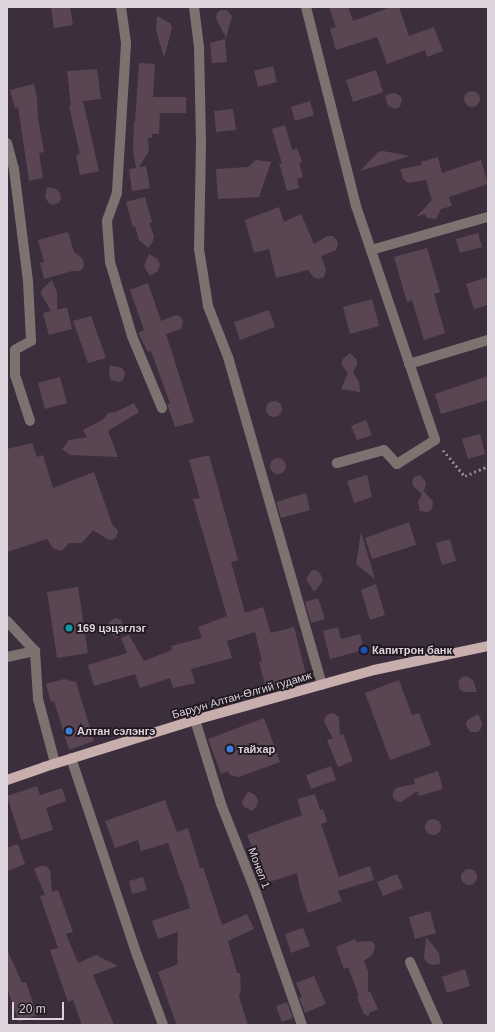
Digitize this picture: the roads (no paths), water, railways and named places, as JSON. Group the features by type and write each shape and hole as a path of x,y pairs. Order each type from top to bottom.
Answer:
{"main road":[{"name":"Баруун Алтан-Өлгий гудамж","path":"7,780 55,763 195,720 374,670 488,646"}],"street":[{"path":"121,7 126,44 117,193 107,221 110,262 132,336 162,408"},
{"path":"194,7 199,47 202,144 199,249 208,306 228,357 322,685"},
{"path":"306,7 356,206 435,440 397,464 384,450 337,463"},
{"path":"7,143 14,169 27,273 31,340 15,350 15,375 30,421"},
{"path":"371,250 488,217"},
{"path":"409,364 488,340"},
{"path":"7,621 35,651 38,699 55,763"},
{"path":"7,658 35,651"},
{"name":"Монел 1","path":"195,720 221,804 256,893 302,1025"},
{"path":"71,758 137,955 163,1025"},
{"path":"410,962 438,1025"}],"place":[{"name":"169 цэцэглэг","path":"69,628"},
{"name":"Капитрон банк","path":"364,650"},
{"name":"Алтан сэлэнгэ","path":"69,731"},
{"name":"тайхар","path":"230,749"}]}
